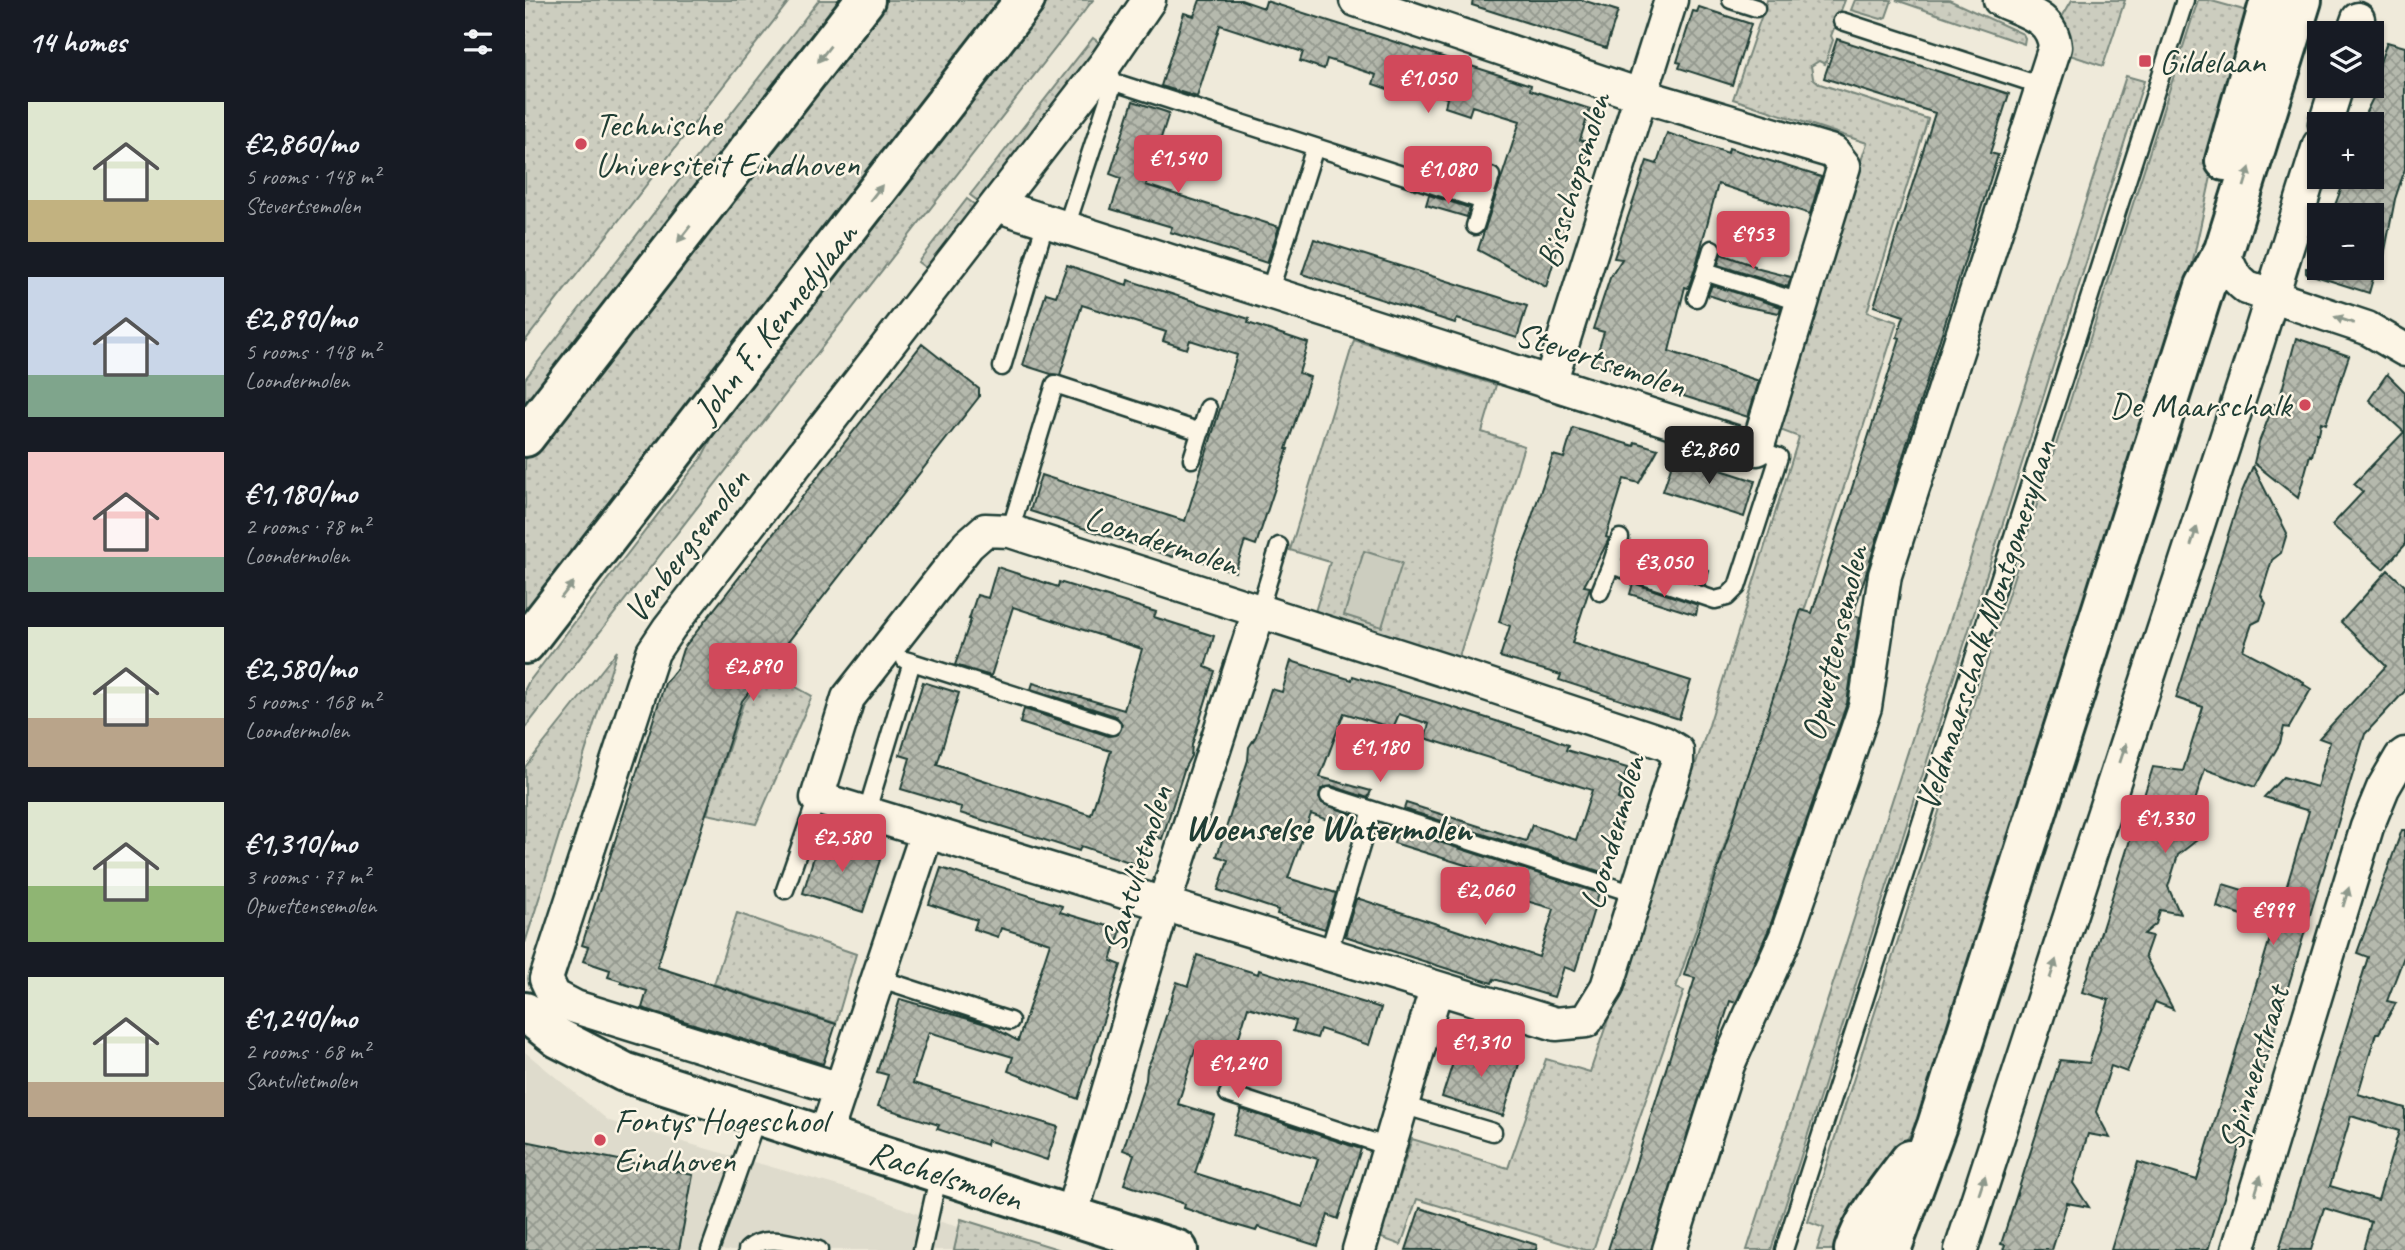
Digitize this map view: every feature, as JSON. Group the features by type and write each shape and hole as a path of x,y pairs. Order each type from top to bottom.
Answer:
{"main road":[{"path":"525,437 865,0"},
{"name":"John F. Kennedylaan","path":"525,644 1025,0"},
{"path":"2205,286 2204,237 2270,0"},
{"path":"1891,1250 1937,1125 2205,286 2224,250 2302,0"},
{"name":"Rachelsmolen","path":"525,1012 558,1038 624,1072 1178,1250"},
{"path":"1854,1250 1858,1237 1890,1187 1937,1125"}],"street":[{"path":"1000,202 1110,72 1149,0"},
{"path":"1356,0 1640,95 1833,152 1844,166 1756,449"},
{"name":"Bisschopsmolen","path":"1550,383 1671,0"},
{"name":"Opwettensemolen","path":"1669,1250 1728,1065 1786,936 1865,707 1885,575 2055,47 2053,33 2045,22 2000,0"},
{"path":"1961,1250 2307,184"},
{"name":"Stevertsemolen","path":"1000,202 1011,210 1756,449"},
{"name":"Venbergsemolen","path":"839,1089 575,1007 554,996 546,979 653,652 1000,202"},
{"path":"2224,250 2227,264 2247,288 2367,328 2405,350"},
{"name":"Loondermolen","path":"985,530 1010,531 1259,611 1664,743 1677,751 1677,764 1607,987 1586,1021 1556,1024 817,798 848,698 968,545 985,530"},
{"name":"Santvlietmolen","path":"1071,1216 1164,904 1259,611"},
{"name":"Spinnerstraat","path":"2238,1250 2367,827 2383,788 2405,754"},
{"path":"825,1136 927,832"},
{"path":"1359,1250 1436,989"}],"lane":[{"path":"1731,0 1756,8"},
{"name":"Veldmaarschalk Montgomerylaan","path":"1784,1250 2185,0"},
{"path":"1842,21 2042,86"},
{"path":"1002,367 1110,72 1315,147 1483,201"},
{"path":"1269,293 1315,147"},
{"path":"1475,226 1491,176"},
{"path":"1696,298 1712,249"},
{"path":"1705,272 1803,303"},
{"path":"1010,531 1055,384 1201,432"},
{"path":"1192,460 1208,408"},
{"path":"1611,565 1715,600 1727,597 1737,587 1779,457 1756,449"},
{"path":"1600,592 1620,538"},
{"name":"Santvlietmolen","path":"1259,611 1279,546"},
{"path":"882,653 1112,726"},
{"path":"866,814 912,662"},
{"path":"1329,796 1635,894"},
{"name":"Loondermolen","path":"785,890 817,798"},
{"path":"1328,954 1372,810"},
{"path":"878,978 1010,1021"},
{"path":"1228,1094 1389,1147"},
{"path":"1402,1105 1493,1132"},
{"path":"709,1250 758,1115"},
{"path":"922,1250 939,1173"},
{"path":"747,1250 753,1245 775,1241 819,1250"}],"shaded area":[{"name":"Technische Universiteit Eindhoven","path":"525,0 790,0 525,341"},
{"path":"819,0 849,0 525,417 525,379"},
{"path":"883,0 1009,0 525,620 525,460"},
{"path":"1043,0 1093,0 525,728 525,689 528,683 702,457 734,395"},
{"path":"1767,0 1845,0 1831,36 1833,40 1825,64 1819,61 1811,66 1813,78 1820,84 1928,119 1867,312 1897,322 1807,602 1676,988 1684,991 1593,1250 1585,1250 1417,1199 1401,1245 1379,1237 1412,1139 1508,1168 1546,1059 1590,1072 1709,725 1799,437 1772,427 1867,143 1733,99"},
{"path":"1855,0 1892,0 1886,17 1881,19 1851,10"},
{"path":"1896,0 1949,0 2023,34 2024,44"},
{"path":"2072,0 2125,0 2103,66 2064,53 2059,22"},
{"path":"2198,0 2208,0 2258,14 2215,158 2181,317 1945,1058 1911,1133 1834,1250 1817,1250 1824,1228 1808,1222"},
{"path":"1093,38 1105,47 982,204 970,195"},
{"path":"2126,76 2144,81 1771,1250 1747,1250"},
{"path":"967,199 983,211 934,274 918,262"},
{"path":"1354,340 1496,385 1482,432 1524,446 1458,660 1314,615 1330,562 1290,550"},
{"path":"1364,551 1402,563 1382,627 1344,615"},
{"path":"617,651 525,943 525,767"},
{"path":"767,671 812,696 756,824 707,814 743,704"},
{"path":"737,913 856,954 836,1023 714,984"},
{"name":"Fontys Hogeschool Eindhoven","path":"525,1052 609,1121 870,1195 928,1218 1035,1250 525,1250"},
{"path":"961,1219 1061,1250 954,1250"}],"building":[{"path":"1200,0 1241,0 1264,8 1266,1 1531,85 1530,90 1590,109 1580,140 1591,143 1566,231 1560,241 1546,287 1478,250 1520,121 1472,106 1469,115 1445,107 1447,98 1399,83 1396,92 1373,84 1376,75 1327,59 1324,69 1300,61 1303,52 1220,25 1197,97 1161,86 1184,13 1194,16"},
{"path":"1473,0 1582,0 1618,11 1606,48 1472,5"},
{"path":"1699,7 1751,24 1732,85 1679,68 1681,63 1677,62 1693,11 1697,12"},
{"path":"1837,39 2009,94 1990,153 1998,155 1853,615 1860,617 1847,703 1769,929 1736,1003 1730,1001 1651,1250 1608,1250 1695,978 1684,975 1801,610 1812,613 1900,338 1897,337 1904,316 1874,306 1935,113 1824,78"},
{"path":"2387,42 2405,47 2405,169 2395,199 2384,256 2384,203 2336,203 2341,189 2384,189 2384,112 2366,112 2373,98 2384,98 2384,51"},
{"path":"1133,101 1169,113 1146,185 1279,227 1267,263 1170,232 1172,227 1111,209 1121,178 1110,174"},
{"path":"1667,133 1728,153 1729,148 1821,177 1810,214 1718,184 1695,269 1688,288 1685,287 1669,351 1759,381 1748,417 1653,386 1654,382 1594,363 1604,332 1593,329 1610,278 1622,259 1614,258 1647,161 1657,164"},
{"path":"1436,171 1479,180 1476,188 1435,174"},
{"path":"1429,195 1470,208 1467,217 1426,205"},
{"path":"1314,239 1527,306 1517,338 1457,319 1455,323 1302,274"},
{"path":"1721,254 1755,268 1791,277 1788,287 1718,265"},
{"path":"1067,265 1127,285 1128,280 1249,319 1248,323 1308,343 1299,373 1310,377 1288,449 1256,545 1245,541 1235,572 1175,553 1173,557 1030,511 1041,475 1185,521 1237,355 1190,340 1187,349 1163,341 1166,332 1082,305 1060,375 1023,365 1046,293 1056,296"},
{"path":"2328,280 2373,280 2369,293"},
{"path":"1712,285 1781,307 1779,313 1738,305 1708,295"},
{"name":"De Maarschalk","path":"2296,338 2349,356 2326,424 2321,422 2319,434 2317,433 2298,498 2254,463 2274,404 2278,405"},
{"path":"922,344 979,389 979,397 742,701 657,967 836,1024 823,1064 642,1008 647,991 608,977 610,970 583,961 588,947 582,945 665,683 677,668 683,649"},
{"path":"2387,374 2405,392 2405,545 2383,569 2332,525 2363,492 2354,484 2404,432 2369,400"},
{"path":"1573,428 1634,446 1635,442 1658,449 1639,483 1624,479 1606,537 1609,538 1584,586 1590,587 1572,643 1691,681 1679,719 1559,680 1561,675 1500,657 1510,626 1499,622 1517,561 1553,455 1564,458"},
{"path":"1675,455 1755,481 1744,517 1663,491"},
{"path":"2253,466 2287,533 2281,553 2272,560 2261,595 2266,603 2260,620 2252,624 2243,650 2304,682 2303,684 2311,689 2289,728 2284,727 2280,743 2255,787 2205,769 2188,823 2201,837 2178,855 2168,887 2180,914 2160,910 2156,924 2144,934 2152,936 2145,956 2173,1009 2155,1002 2127,1072 2111,1066 2096,1112 2110,1138 2088,1134 2073,1183 2089,1207 2067,1203 2052,1250 2003,1250 2005,1245 2001,1244 2060,1060 2089,1063 2109,1000 2082,992 2153,767 2183,771 2203,707 2176,698 2241,494"},
{"path":"1644,551 1709,571 1705,586 1639,563"},
{"path":"997,567 1058,587 1059,582 1156,612 1154,617 1214,636 1205,667 1215,671 1191,756 1162,839 1151,835 1141,866 1081,846 1079,851 960,813 961,807 901,789 910,758 900,755 923,682 959,693 937,765 1091,815 1111,751 1020,723 1024,709 1109,736 1118,734 1122,724 1116,716 1031,689 1033,683 1124,710 1142,649 1013,607 991,676 955,665 977,595 988,598"},
{"path":"2388,570 2405,586 2405,691 2365,734 2208,1250 2111,1250 2138,1162 2197,1180 2274,925 2217,907 2223,884 2282,902 2309,811 2264,797 2283,777 2317,787 2330,742 2319,738 2386,666 2341,622"},
{"path":"1633,583 1698,605 1696,615 1630,594"},
{"path":"1291,661 1352,680 1353,676 1544,736 1568,745 1566,750 1627,768 1618,799 1628,803 1605,873 1404,809 1406,803 1526,841 1532,825 1576,840 1592,790 1425,738 1429,724 1399,714 1393,728 1344,713 1320,777 1371,791 1368,798 1332,786 1321,789 1319,798 1322,803 1359,817 1355,830 1311,814 1288,878 1336,893 1325,929 1277,914 1278,910 1218,890 1228,860 1217,856 1248,760 1249,747 1256,736 1271,689 1282,692"},
{"path":"1398,829 1599,893 1575,971 1564,967 1554,997 1494,979 1492,983 1345,936 1356,899 1360,899 1539,957 1554,909 1509,896 1514,880 1394,843"},
{"path":"2402,830 2405,830 2405,954 2387,1001 2396,1003 2379,1033 2376,1033 2358,1094 2405,1108 2405,1250 2363,1250 2371,1222 2324,1208 2311,1250 2279,1250 2368,957 2357,953","holes":["2351,1116 2399,1131 2378,1200 2330,1186"]},
{"path":"826,838 877,854 875,858 880,860 863,912 803,893 819,840 824,842"},
{"path":"941,868 1062,906 1060,912 1121,930 1111,961 1121,965 1078,1099 1008,1071 1013,1057 929,1032 913,1083 1058,1127 1047,1160 987,1140 986,1145 937,1129 939,1125 878,1106 888,1075 877,1072 900,999 989,1025 1018,1041 1050,943 1001,928 998,937 974,929 977,920 929,904"},
{"path":"1197,955 1258,974 1259,970 1381,1008 1369,1045 1320,1029 1317,1038 1293,1031 1296,1021 1248,1007 1231,1063 1195,1050 1178,1104 1214,1115 1195,1173 1303,1207 1318,1159 1233,1135 1241,1109 1361,1149 1338,1219 1328,1215 1318,1246 1258,1227 1256,1231 1232,1224 1184,1208 1185,1204 1124,1184 1134,1154 1123,1150 1146,1080 1147,1068 1177,982 1188,986"},
{"path":"1465,1042 1516,1058 1514,1062 1519,1064 1503,1116 1442,1097 1459,1044 1463,1046"},
{"path":"525,1141 693,1175 679,1250 525,1250"},
{"path":"1420,1208 1537,1245 1536,1250 1406,1250"}],"place":[{"name":"Gildelaan","path":"2145,61"},
{"name":"Technische Universiteit Eindhoven","path":"581,144"},
{"name":"De Maarschalk","path":"2305,405"},
{"name":"Fontys Hogeschool Eindhoven","path":"600,1140"}],"district":[{"name":"Woenselse Watermolen","path":"1328,827"}]}
